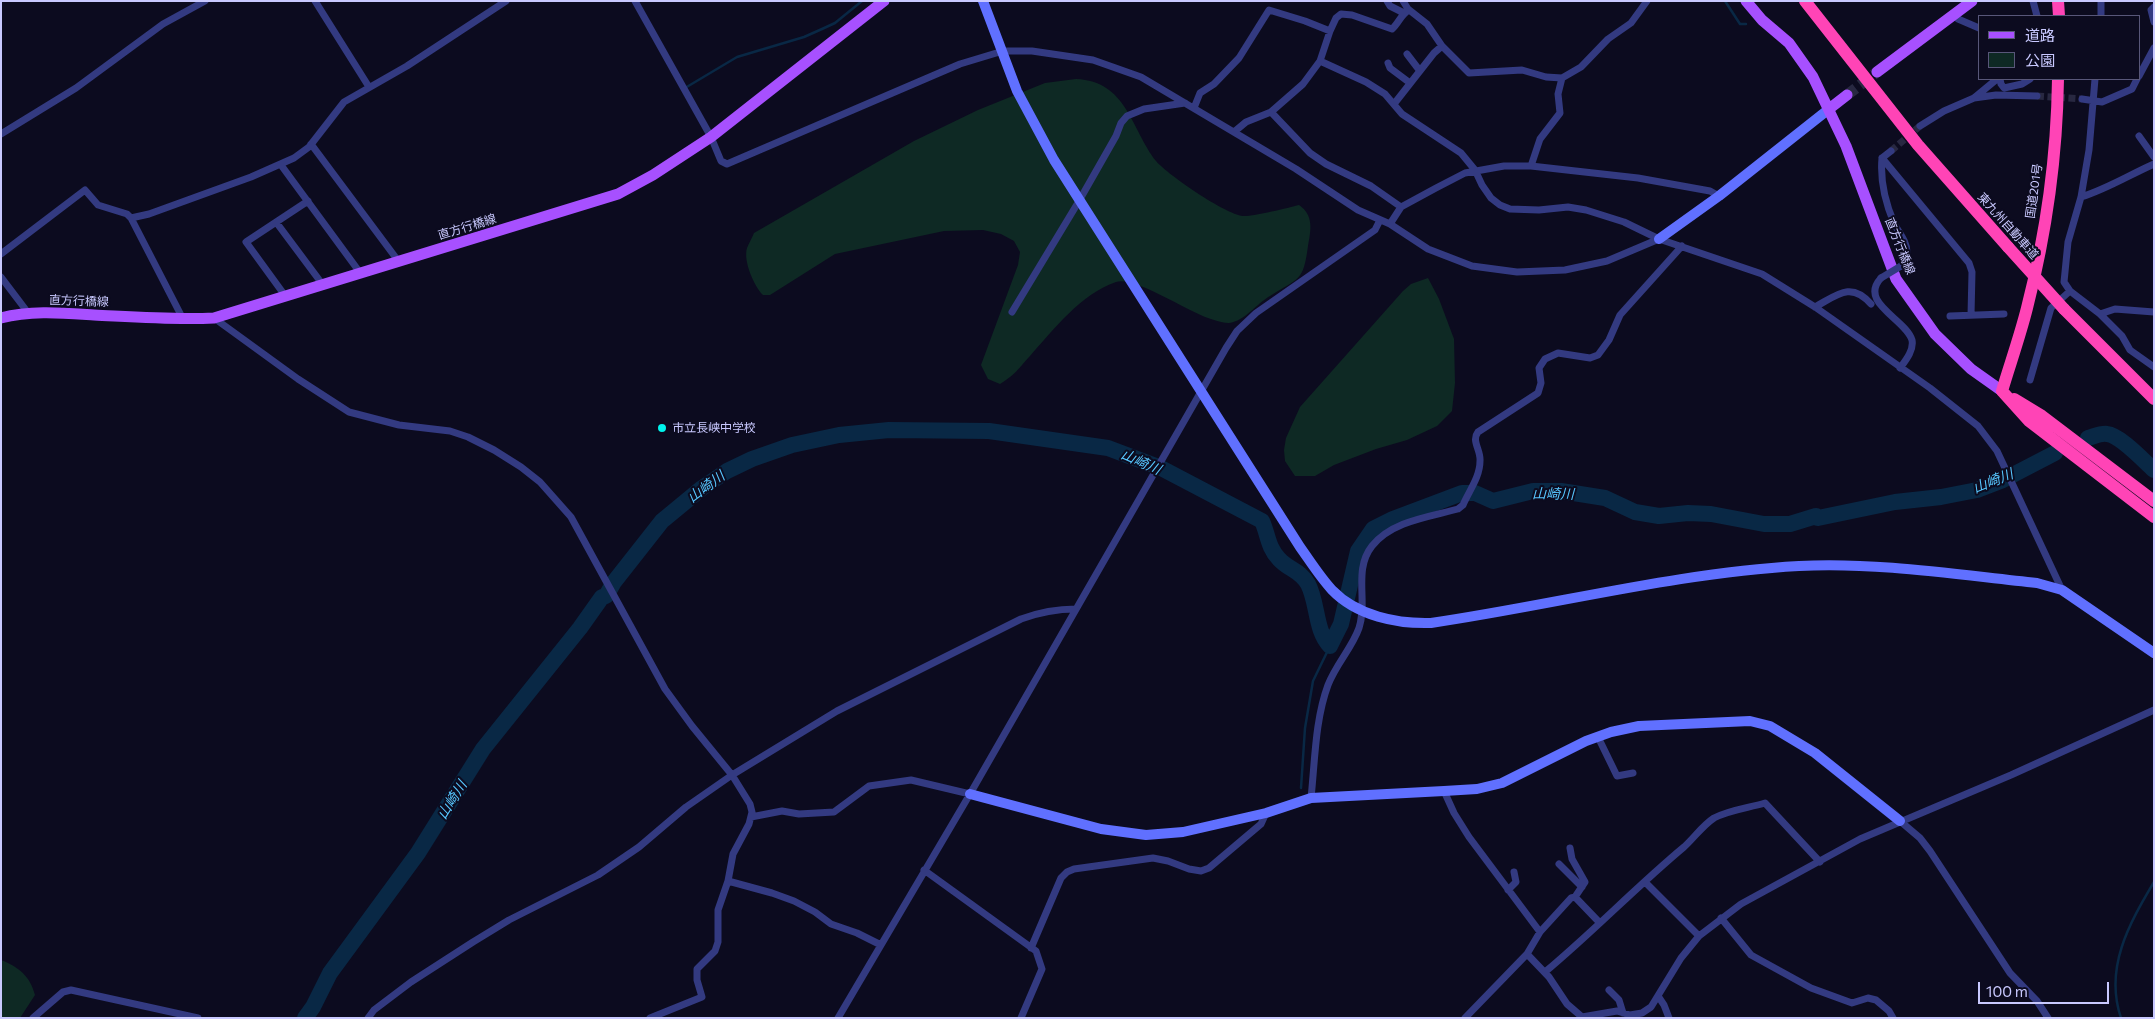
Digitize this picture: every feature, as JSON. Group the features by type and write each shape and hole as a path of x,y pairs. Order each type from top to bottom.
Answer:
{"highway":[{"name":"東九州自動車道","path":"1805,1 1854,61 1918,145 2064,309 2154,399"},
{"name":"東九州自動車道","path":"1814,1 1854,61"},
{"path":"2058,1 2059,15"},
{"name":"国道201号","path":"2002,392 2027,308 2041,242 2051,177 2058,80"},
{"path":"2002,392 2042,416 2154,501"},
{"path":"2002,392 2029,421 2154,517"}],"main road":[{"name":"直方行橋線","path":"1,318 57,312 183,320 214,318 618,194 654,174 711,137 884,1"},
{"name":"直方行橋線","path":"1746,1 1762,20 1789,43 1813,77 1846,146 1896,279 1936,334 1971,369 2002,392"},
{"path":"1876,72 1972,1"},
{"path":"1829,109 1847,95"}],"street":[{"path":"1,134 76,88 163,24 205,1"},
{"path":"315,1 369,87"},
{"path":"131,218 149,214 281,165 294,158 311,144 344,102 407,66 506,1"},
{"path":"636,1 711,137 721,161 727,164 929,76 1003,51 1032,52 1093,60 1141,77 1326,188 1358,210 1390,224 1428,249 1472,266 1517,272 1565,270 1586,266 1606,261 1659,239 1719,196 1829,109"},
{"path":"983,1 1017,91 1032,122 1079,201 1200,392 1324,582 1343,599 1361,610 1388,620 1412,624 1431,623 1701,576 1800,566 1879,567 2037,583 2062,590 2154,654"},
{"path":"1387,1 1390,6 1407,12 1427,24 1442,46 1469,73 1515,69 1546,78 1562,78 1581,66 1608,39 1631,23 1647,1"},
{"path":"1403,1 1407,12"},
{"path":"2033,1 2037,15"},
{"path":"2101,1 2101,15"},
{"path":"2154,7 2151,10 2154,22"},
{"path":"1194,108 1200,92 1214,84 1239,58 1269,10 1330,31"},
{"path":"1234,132 1246,122 1271,112 1303,84 1320,61 1330,31 1336,18 1341,14 1352,15 1389,30 1407,12"},
{"path":"1953,15 1978,28"},
{"path":"1394,104 1434,53 1442,46"},
{"path":"2140,73 2154,48"},
{"path":"1408,54 1420,71"},
{"path":"1320,61 1366,82 1385,94 1402,114 1460,153 1475,170 1491,198 1510,209 1539,210 1568,207 1586,210 1624,222 1659,239 1762,274 1815,307 1964,414 1986,436 2008,470 2062,590"},
{"path":"1388,63 1390,68 1410,83"},
{"path":"1531,166 1540,139 1560,113 1558,94 1562,78"},
{"path":"1920,126 1944,111 1974,98 1998,80"},
{"path":"1999,80 2004,88 2011,88 2028,80"},
{"path":"2094,80 2094,101 2081,197 2068,242 2064,282 2070,291 2100,314 2126,342 2130,350 2154,367"},
{"path":"2082,99 2102,102 2132,89 2136,80"},
{"path":"1974,98 1996,95 2038,96"},
{"path":"1012,312 1079,201 1116,136 1121,123 1127,116 1144,110 1185,102"},
{"path":"1271,112 1310,153 1326,164 1371,186 1401,207"},
{"path":"2139,136 2154,157"},
{"path":"311,144 399,262"},
{"path":"1890,151 1882,158 1881,174 1883,189 1894,222 1906,244 1908,253 1902,266 1881,278 1876,287 1875,296 1879,304 1908,332 1912,340 1909,354 1900,368"},
{"path":"1882,158 1969,262 1972,272 1971,315"},
{"path":"2081,197 2104,189 2125,176 2154,164"},
{"path":"281,165 362,274"},
{"path":"1390,224 1401,207 1465,173 1504,166 1531,166 1656,181 1710,191 1719,196"},
{"path":"1,254 85,190 98,205 127,214 131,218 183,320"},
{"path":"286,297 246,242 308,201"},
{"path":"838,1018 970,794 1226,348 1246,322 1374,230 1380,220"},
{"path":"276,222 323,285"},
{"path":"1311,798 1318,729 1328,687 1336,667 1359,628 1363,566 1365,558 1377,540 1414,520 1458,509 1467,496 1480,467 1481,459 1475,441 1478,432 1538,393 1541,383 1539,368 1541,363 1550,356 1558,353 1590,358 1598,355 1609,340 1620,315 1682,246"},
{"path":"1,276 29,314"},
{"path":"1815,307 1847,291 1856,291 1863,295 1871,304"},
{"path":"2030,380 2051,308 2070,291"},
{"path":"2100,314 2115,309 2154,312"},
{"path":"1950,316 2004,314"},
{"path":"214,318 298,379 349,412 383,421 450,431 468,436 521,467 540,482 560,502 576,523 665,689 732,775 750,804 751,817 733,854 728,881 718,910 718,942 715,951 700,964 696,973 702,997 650,1018"},
{"path":"368,1018 374,1010 411,982 509,920 604,871 639,847 686,807 732,775 837,711 1039,612 1076,609"},
{"path":"1527,954 1545,972 1567,1004 1582,1017 1618,1011 1628,1015 1642,1013 1651,1007 1681,958 1699,936 1741,904 1860,839 2011,775 2154,710"},
{"path":"751,817 782,811 799,814 834,812 869,786 911,780 1101,829 1146,836 1183,832 1266,813 1311,798 1477,789 1502,783 1598,737 1638,726 1750,721 1770,726 1815,753 1920,838 2010,973 2037,1001 2048,1018"},
{"path":"1598,737 1617,776 1633,774"},
{"path":"1444,791 1459,821 1540,932"},
{"path":"1545,972 1646,882 1714,818 1765,803 1820,862"},
{"path":"1031,948 1061,878 1067,872 1074,869 1153,858 1201,871 1210,868 1261,824 1266,813"},
{"path":"1465,1018 1527,954 1540,932 1571,898 1575,897 1582,887 1585,882 1572,859 1570,848"},
{"path":"1559,864 1582,887"},
{"path":"924,870 1036,951 1042,969 1022,1017"},
{"path":"1508,890 1516,882 1514,872"},
{"path":"728,881 794,901 815,912 831,924 881,944"},
{"path":"1646,882 1699,936"},
{"path":"1575,897 1599,922"},
{"path":"1721,918 1751,955 1811,988 1852,1003 1868,998 1876,1000 1889,1011 1893,1018"},
{"path":"33,1018 63,992 71,990 198,1018"},
{"path":"1609,990 1619,1000 1628,1015"},
{"path":"1658,996 1669,1018"}],"green space":[{"path":"1076,79 1093,82 1106,88 1117,97 1156,161 1197,193 1224,209 1235,214 1247,216 1299,205 1304,209 1309,218 1310,234 1304,267 1298,278 1265,299 1245,316 1229,323 1204,316 1136,285 1116,282 1091,295 1069,313 1016,371 1000,384 988,379 981,365 1018,265 1020,252 1014,241 1001,234 983,230 944,231 835,254 770,295 763,295 760,291 750,273 746,253 754,233 914,141 978,110 1045,83"},
{"path":"1428,278 1439,299 1454,339 1455,383 1452,411 1437,426 1407,440 1376,449 1334,465 1315,476 1295,476 1285,461 1284,450 1286,438 1300,407 1403,291 1411,284"},
{"path":"1,960 23,973 33,988 35,995 20,1018 1,1018"}],"waterway":[{"path":"685,88 737,57 804,37 835,23 862,1"},
{"path":"1725,1 1740,24 1746,24"},
{"name":"山崎川","path":"305,1018 313,1007 330,973 418,853 483,749 580,628 602,597 606,596 614,582 662,521 702,488 727,471 752,459 792,445 839,435 889,430 989,431 1108,448 1161,468 1262,521 1275,555 1302,576 1308,584 1314,600 1319,625 1325,640 1330,646 1341,624 1358,551 1373,529 1393,519 1462,493 1475,493 1493,501 1533,491 1561,491 1605,498 1635,512 1659,516 1688,513 1711,514 1764,524 1790,524 1816,516 1818,518 1895,502 1941,497 1977,490 2003,480 2055,453"},
{"name":"山崎川","path":"2088,438 2102,434 2112,435 2125,443 2154,470"},
{"path":"1301,788 1305,728 1313,681 1330,646"},
{"path":"2121,1018 2115,982 2117,964 2128,930 2154,882"}],"tunnel":[{"path":"1847,95 1877,72"},
{"path":"2037,96 2082,99"},
{"path":"1891,151 1920,126"}],"place":[{"name":"市立長峡中学校","path":"662,428"}]}
